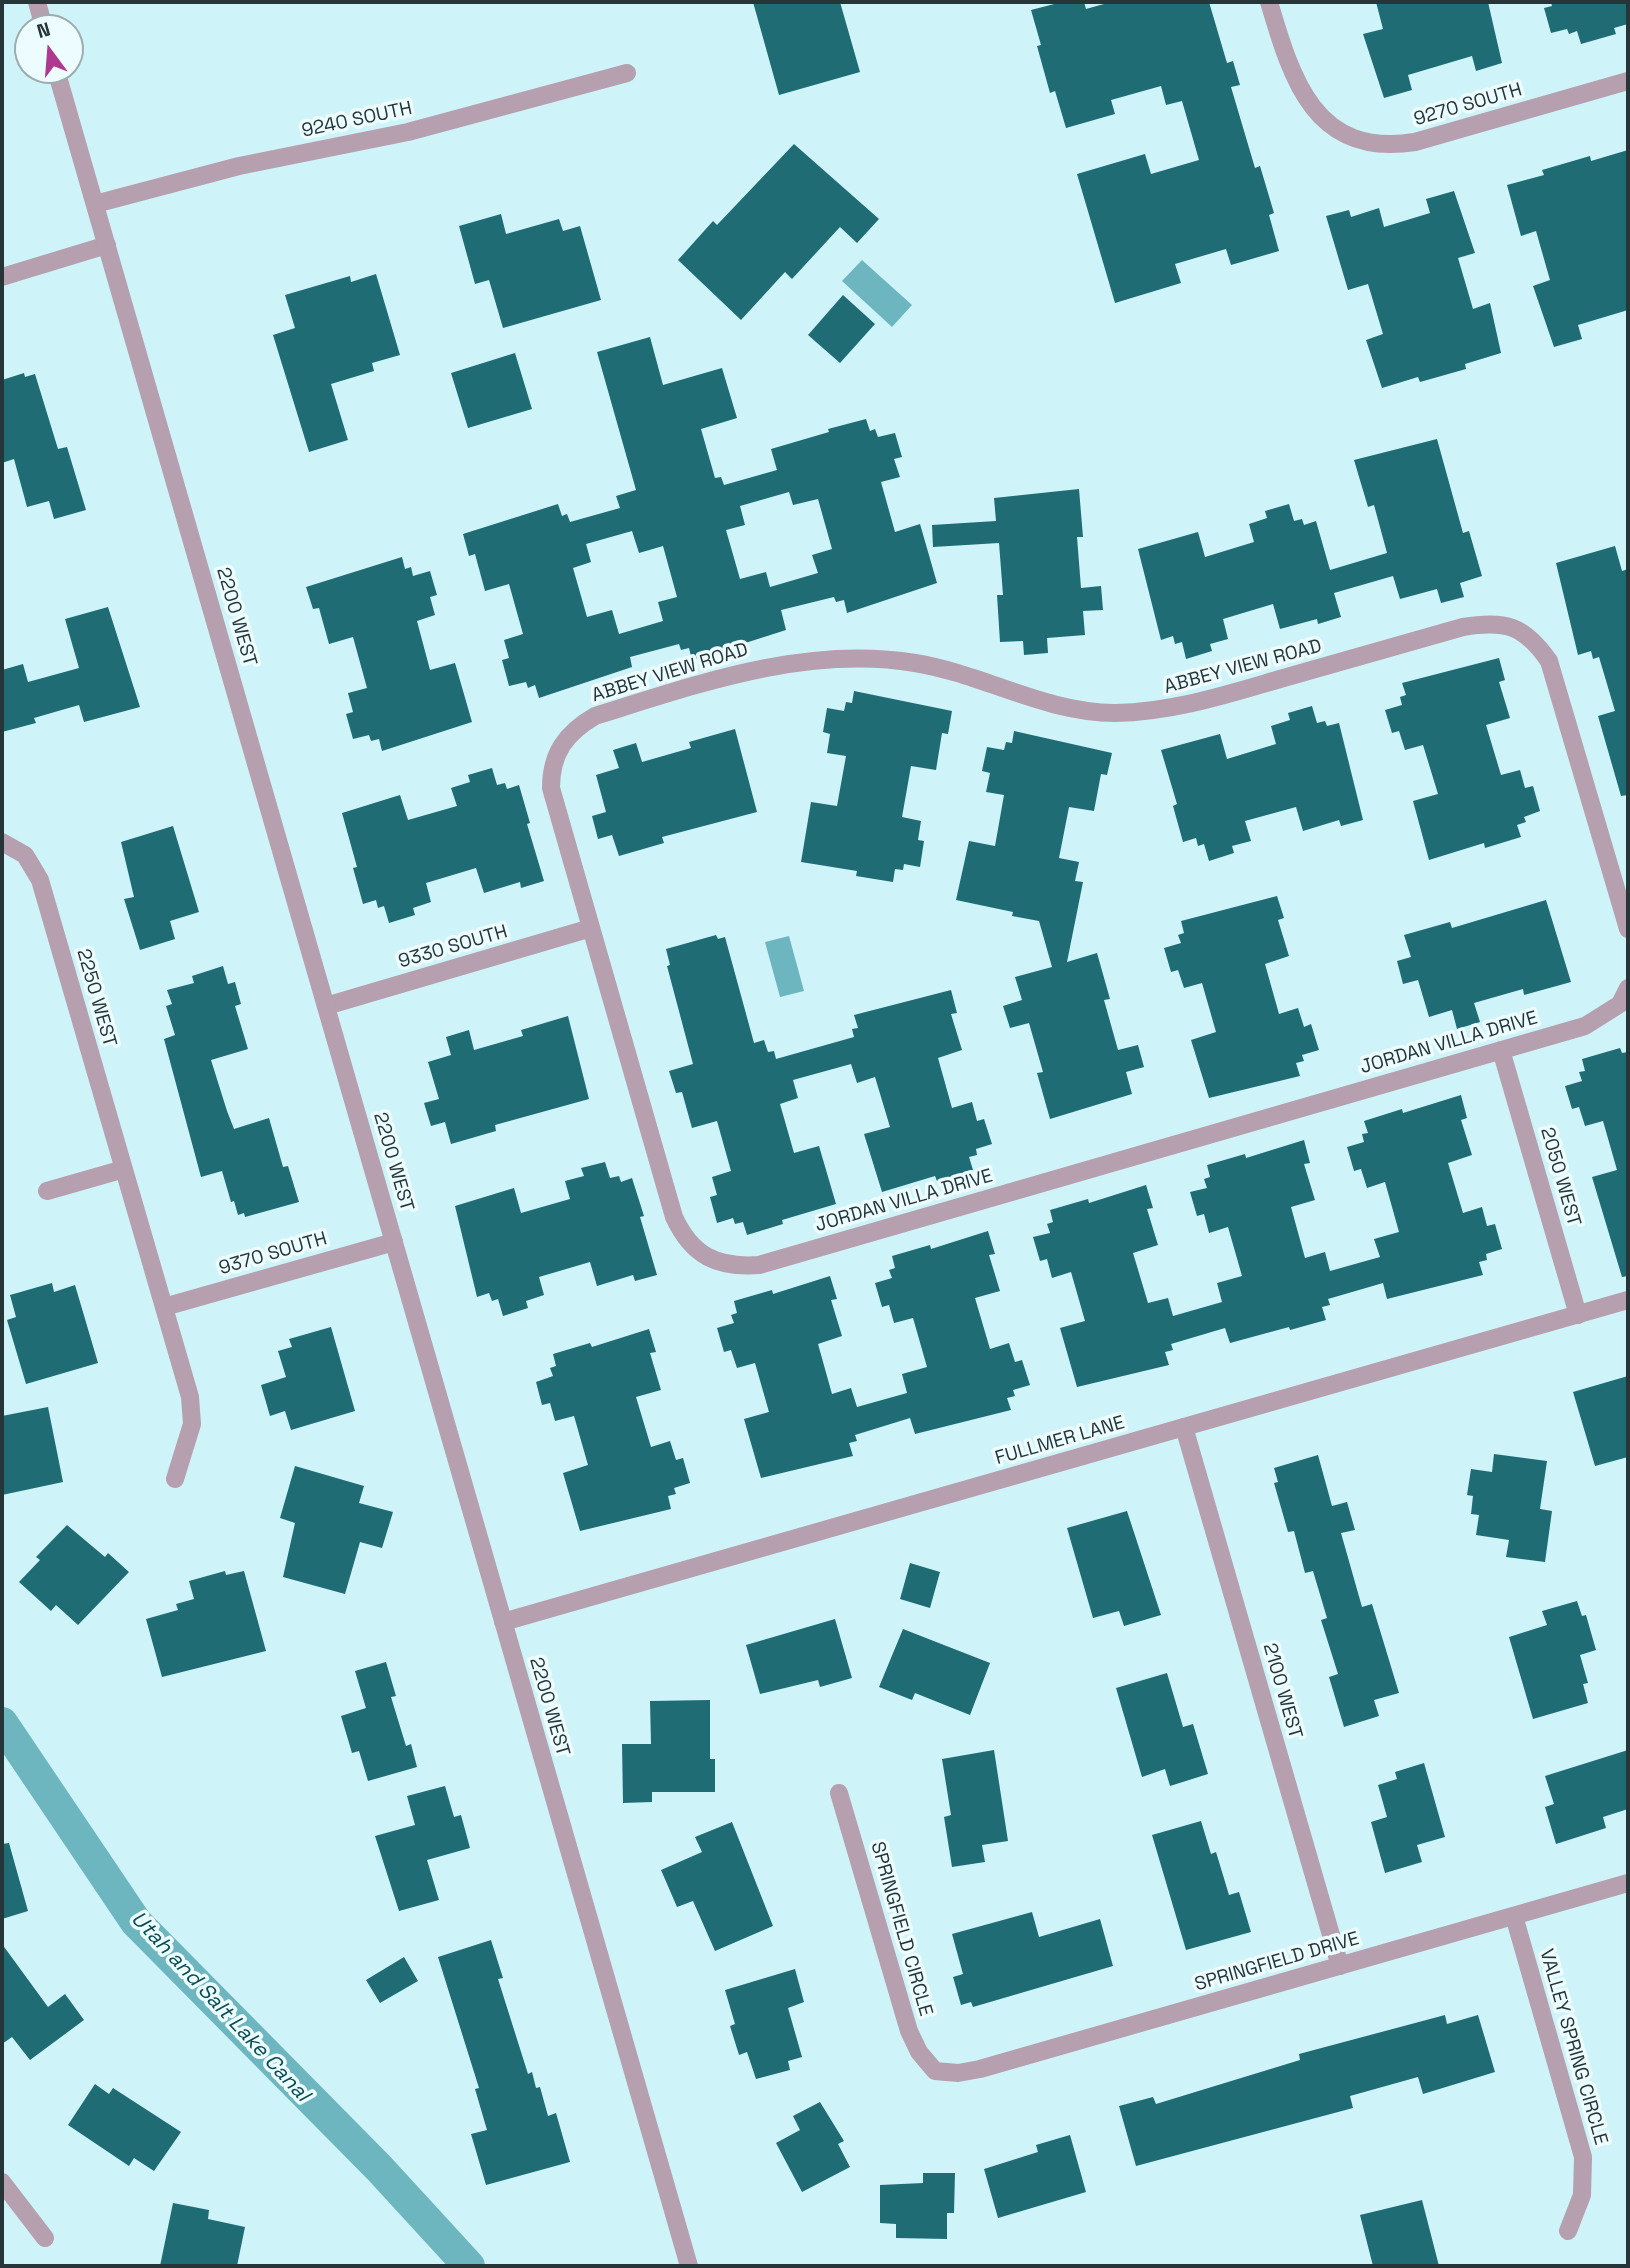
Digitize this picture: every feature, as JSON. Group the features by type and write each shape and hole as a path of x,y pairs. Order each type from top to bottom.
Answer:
{"street":[{"name":"9270 SOUTH","path":"1269,2 1298,89 1322,118 1346,134 1373,144 1394,145 1628,81"},
{"name":"9240 SOUTH","path":"95,204 239,166 408,132 627,72"},
{"name":"2200 WEST","path":"60,84 689,2266"},
{"path":"2,277 107,245"},
{"name":"ABBEY VIEW ROAD","path":"555,755 575,728 595,716 762,667 808,660 850,659 914,663 981,680 1048,704 1083,711 1156,712 1463,627 1503,624 1529,638 1549,661 1628,929"},
{"name":"JORDAN VILLA DRIVE","path":"555,755 551,788 674,1217 682,1235 696,1250 713,1261 735,1267 759,1265 1585,1026 1624,996"},
{"name":"2250 WEST","path":"8,844 34,867 40,880 192,1410 189,1438 175,1479"},
{"name":"9330 SOUTH","path":"326,1006 591,928"},
{"name":"2050 WEST","path":"1501,1050 1578,1315"},
{"path":"47,1191 124,1170"},
{"name":"9370 SOUTH","path":"164,1307 394,1242"},
{"name":"FULLMER LANE","path":"503,1622 1628,1300"},
{"name":"2100 WEST","path":"1184,1427 1340,1966"},
{"name":"SPRINGFIELD CIRCLE","path":"839,1793 909,2031 919,2052 935,2071"},
{"name":"SPRINGFIELD DRIVE","path":"935,2071 958,2073 980,2069 1628,1883"},
{"name":"VALLEY SPRING CIRCLE","path":"1514,1916 1583,2157 1582,2195 1568,2231"},
{"path":"2,2182 45,2238"}],"water":[{"path":"862,260 912,305 892,327 842,281"},
{"path":"789,936 804,991 780,997 765,942"}],"building":[{"path":"753,2 840,2 860,72 779,95"},
{"path":"1062,2 1084,2 1086,9 1111,2 1209,2 1227,63 1233,61 1240,85 1231,87 1255,168 1260,166 1274,213 1269,215 1279,251 1231,265 1226,249 1175,264 1181,283 1115,303 1077,174 1145,154 1151,174 1199,160 1182,101 1166,105 1161,86 1111,100 1115,114 1066,128 1055,91 1050,93 1037,46 1041,45 1031,10"},
{"path":"1376,2 1488,2 1502,63 1476,71 1472,56 1408,75 1412,90 1384,98 1363,34 1383,29"},
{"path":"1551,2 1628,2 1628,24 1614,28 1616,34 1581,44 1577,31 1569,34 1567,29 1551,33 1544,8 1552,6"},
{"path":"794,144 879,219 857,243 840,227 792,279 785,272 741,320 678,260 713,221 717,225"},
{"path":"1628,150 1628,310 1578,325 1582,339 1554,347 1533,286 1550,280 1536,231 1521,236 1507,185 1544,175 1542,170 1590,156 1591,161"},
{"path":"1454,191 1475,253 1458,258 1473,309 1490,303 1501,353 1465,364 1466,369 1420,382 1418,377 1382,388 1366,340 1383,334 1368,284 1348,290 1326,216 1349,210 1351,217 1379,208 1384,227 1430,213 1426,199"},
{"path":"501,214 506,234 559,219 563,231 580,226 601,300 503,328 489,280 475,284 459,226"},
{"path":"376,274 400,355 372,363 374,371 331,384 348,440 309,452 273,335 295,328 285,295 350,276 351,282"},
{"path":"843,295 875,324 840,363 808,335"},
{"path":"650,337 663,385 722,368 737,418 701,429 715,478 721,477 724,485 777,470 771,449 829,432 828,429 866,419 870,431 875,429 878,437 895,433 902,457 894,459 900,477 881,482 895,532 920,524 937,583 847,613 844,600 836,602 834,597 781,610 786,630 692,660 689,648 681,650 679,644 630,657 632,667 539,698 535,685 528,688 526,682 509,686 502,660 509,658 504,640 523,634 509,584 485,591 475,554 469,556 463,534 558,504 562,516 567,514 570,522 620,508 616,496 636,490 597,352","holes":["789,492 793,505 818,499 832,549 812,555 818,573 770,587 766,572 740,579 726,530 745,525 740,506","632,531 639,553 663,546 677,597 658,602 663,621 619,634 612,610 587,617 573,568 591,562 586,544"]},
{"path":"515,353 532,409 468,428 451,373"},
{"path":"24,373 25,377 35,374 58,449 67,447 86,510 54,519 49,501 27,507 14,459 2,463 2,380"},
{"path":"1437,439 1463,533 1469,531 1482,576 1460,583 1464,597 1441,603 1437,589 1400,599 1393,576 1334,593 1341,617 1318,624 1317,619 1280,629 1273,604 1223,619 1228,639 1210,644 1212,651 1186,659 1182,642 1175,644 1173,636 1161,640 1138,549 1198,532 1205,557 1254,542 1249,524 1267,518 1265,511 1289,504 1294,521 1302,519 1304,525 1316,521 1330,570 1387,553 1374,505 1368,507 1354,460"},
{"path":"1079,489 1083,537 1077,537 1081,588 1101,586 1103,610 1083,611 1085,635 1047,638 1048,653 1024,655 1023,641 1000,642 997,595 1003,595 999,543 933,547 932,525 996,521 994,498"},
{"path":"1615,546 1622,571 1628,569 1628,795 1621,796 1598,716 1615,711 1599,657 1593,659 1591,651 1578,655 1556,563"},
{"path":"402,557 405,569 411,567 413,576 430,571 437,595 430,597 435,615 417,621 430,670 455,663 472,722 382,751 379,739 371,741 369,735 353,739 346,714 353,712 348,693 367,688 353,637 329,644 319,608 313,609 306,587"},
{"path":"108,607 140,707 84,722 79,705 34,718 36,723 2,732 2,670 23,664 28,682 79,668 65,619"},
{"path":"1499,658 1505,680 1499,682 1510,718 1486,725 1501,775 1520,770 1525,788 1533,786 1540,811 1524,817 1526,822 1517,825 1521,837 1485,848 1484,843 1429,860 1413,801 1438,794 1423,745 1405,750 1399,731 1392,733 1385,710 1402,705 1400,697 1406,695 1402,683"},
{"path":"854,691 952,711 948,734 942,733 936,770 911,766 902,817 921,821 918,840 924,841 920,867 904,864 903,870 895,869 893,882 856,876 857,871 801,862 811,802 837,806 846,756 827,753 830,734 823,732 827,708 844,711 846,702 852,703"},
{"path":"1312,706 1317,723 1325,721 1327,726 1339,723 1363,820 1341,826 1339,820 1303,831 1296,807 1245,821 1251,841 1232,846 1234,853 1209,861 1204,844 1198,846 1196,838 1183,842 1173,806 1177,804 1161,750 1220,734 1227,759 1276,744 1271,726 1290,720 1288,713"},
{"path":"735,729 757,812 662,837 664,843 619,856 612,835 598,839 592,816 606,812 596,775 619,768 613,750 636,743 642,762 691,748 689,742"},
{"path":"1014,731 1112,753 1107,775 1101,774 1094,811 1069,807 1059,858 1079,862 1075,881 1083,882 1067,962 1097,953 1110,999 1104,1000 1118,1050 1138,1045 1144,1067 1126,1072 1132,1094 1050,1119 1037,1073 1043,1072 1029,1023 1010,1028 1003,1006 1022,1000 1015,977 1052,967 1039,921 1012,916 1013,912 956,900 969,841 995,846 1004,795 986,792 990,773 982,771 987,747 1004,750 1006,742 1012,743"},
{"path":"492,768 497,785 505,783 507,789 519,785 544,881 521,888 520,882 484,893 476,868 426,883 431,902 413,908 415,915 389,923 384,906 378,908 376,900 363,904 353,868 357,867 342,813 400,795 408,820 457,806 451,788 470,782 468,775"},
{"path":"173,826 199,912 170,921 175,939 140,950 124,899 134,897 121,842"},
{"path":"1277,896 1284,918 1278,920 1289,956 1265,964 1279,1014 1298,1008 1304,1027 1311,1024 1319,1050 1302,1055 1304,1061 1296,1063 1300,1076 1209,1098 1191,1040 1216,1032 1202,983 1184,988 1178,970 1171,972 1164,948 1181,943 1178,935 1184,933 1181,921"},
{"path":"1546,900 1571,982 1524,995 1523,989 1474,1003 1480,1022 1457,1029 1452,1010 1429,1017 1418,980 1403,984 1397,961 1411,957 1404,935 1450,922 1452,928"},
{"path":"716,935 718,939 725,937 754,1043 764,1040 768,1052 774,1051 776,1059 854,1037 852,1029 858,1028 854,1015 951,990 957,1013 951,1014 962,1050 938,1058 952,1108 972,1102 977,1121 984,1119 992,1144 976,1149 977,1155 969,1157 973,1170 937,1181 935,1176 882,1192 864,1134 890,1127 875,1077 857,1083 851,1064 793,1080 798,1098 780,1104 794,1153 819,1146 836,1204 782,1220 783,1224 747,1235 743,1222 735,1224 733,1218 717,1223 710,1197 717,1195 712,1177 731,1171 717,1121 692,1128 682,1092 676,1093 669,1071 693,1064 667,966 670,965 666,949"},
{"path":"223,966 228,984 235,982 241,1004 235,1006 248,1049 211,1060 227,1111 234,1129 269,1118 283,1167 288,1166 299,1202 245,1217 244,1213 238,1215 234,1201 231,1202 222,1171 201,1177 164,1039 175,1035 166,1006 172,1004 167,990 194,983 192,976"},
{"path":"568,1016 589,1099 495,1125 496,1131 451,1144 445,1122 431,1126 424,1103 439,1099 428,1062 451,1055 446,1037 469,1030 474,1050 523,1036 521,1030"},
{"path":"1620,1048 1622,1053 1628,1052 1628,1276 1622,1277 1592,1177 1617,1170 1603,1121 1585,1126 1579,1107 1572,1109 1565,1086 1582,1081 1579,1072 1585,1071 1582,1059"},
{"path":"1461,1095 1467,1118 1461,1120 1472,1155 1448,1163 1463,1213 1482,1207 1487,1226 1495,1224 1502,1249 1486,1254 1487,1260 1479,1262 1483,1275 1387,1299 1383,1283 1328,1299 1330,1305 1322,1307 1326,1320 1230,1343 1225,1328 1171,1344 1173,1350 1165,1352 1169,1365 1077,1387 1060,1328 1085,1321 1071,1272 1052,1278 1047,1259 1040,1261 1033,1237 1050,1233 1047,1224 1053,1222 1050,1210 1088,1199 1089,1203 1146,1185 1153,1208 1147,1209 1158,1245 1133,1253 1148,1303 1168,1298 1173,1316 1222,1302 1217,1283 1242,1276 1228,1227 1209,1233 1204,1214 1197,1216 1190,1192 1207,1188 1204,1179 1210,1177 1207,1165 1245,1154 1246,1158 1304,1140 1310,1163 1304,1164 1315,1200 1291,1207 1305,1258 1325,1252 1330,1271 1380,1257 1374,1239 1399,1232 1385,1182 1367,1188 1361,1169 1354,1171 1347,1147 1364,1142 1362,1134 1368,1133 1364,1121 1402,1109 1403,1113"},
{"path":"605,1162 610,1178 619,1176 621,1182 632,1178 644,1216 640,1217 657,1275 635,1281 633,1275 597,1286 590,1262 539,1277 544,1295 526,1301 528,1308 503,1316 498,1299 492,1301 489,1293 477,1297 455,1206 514,1188 521,1213 570,1199 565,1181 584,1176 581,1168"},
{"path":"988,1231 995,1254 989,1255 1000,1291 975,1298 990,1349 1009,1343 1015,1362 1022,1360 1030,1385 1013,1390 1015,1396 1007,1398 1011,1410 915,1434 910,1418 855,1435 857,1441 849,1443 853,1456 761,1478 744,1419 769,1412 755,1363 737,1368 731,1350 724,1352 717,1328 734,1323 731,1315 737,1313 734,1301 772,1290 773,1294 830,1276 837,1299 831,1300 842,1336 818,1344 832,1394 851,1388 857,1407 907,1393 902,1374 927,1367 913,1318 894,1323 889,1305 882,1307 875,1283 892,1278 889,1270 895,1268 892,1256 930,1245 931,1249"},
{"path":"52,1283 54,1292 75,1285 98,1363 26,1384 7,1320 16,1317 10,1295"},
{"path":"331,1327 355,1411 291,1430 285,1411 270,1416 261,1385 286,1377 278,1351 292,1347 289,1339"},
{"path":"649,1329 656,1352 650,1353 661,1390 636,1397 651,1447 670,1441 676,1460 683,1458 690,1483 674,1488 676,1494 668,1496 671,1509 580,1531 563,1473 588,1465 574,1416 555,1421 550,1403 542,1405 536,1382 553,1376 550,1368 556,1366 553,1354 590,1343 592,1347"},
{"path":"1628,1376 1628,1457 1595,1466 1573,1392"},
{"path":"48,1407 63,1482 2,1495 2,1416"},
{"path":"1494,1454 1547,1461 1540,1509 1552,1511 1545,1562 1506,1557 1509,1540 1476,1535 1479,1515 1471,1514 1473,1496 1467,1495 1471,1469 1492,1472"},
{"path":"1318,1455 1332,1506 1347,1502 1355,1530 1341,1533 1362,1607 1372,1604 1399,1693 1374,1700 1379,1716 1344,1727 1329,1677 1338,1674 1321,1620 1327,1618 1313,1571 1305,1573 1294,1531 1288,1532 1274,1483 1278,1482 1274,1468"},
{"path":"295,1466 364,1486 359,1503 393,1512 382,1548 360,1542 345,1594 283,1577 295,1523 280,1518"},
{"path":"1127,1511 1161,1615 1124,1626 1119,1611 1093,1618 1067,1528"},
{"path":"67,1525 105,1557 108,1553 129,1572 78,1625 56,1605 51,1611 19,1582 40,1560 36,1557"},
{"path":"910,1563 940,1572 930,1608 900,1599"},
{"path":"225,1571 226,1575 244,1571 266,1651 162,1677 146,1619 178,1610 176,1604 194,1599 189,1581"},
{"path":"1577,1601 1582,1616 1586,1615 1596,1650 1580,1655 1588,1683 1583,1684 1588,1703 1533,1719 1509,1637 1547,1625 1542,1611"},
{"path":"835,1619 852,1678 820,1687 818,1680 760,1694 746,1645"},
{"path":"903,1629 990,1663 970,1715 915,1693 912,1700 879,1687"},
{"path":"386,1662 396,1696 391,1697 406,1746 411,1744 417,1767 368,1781 359,1751 352,1753 341,1716 366,1708 355,1671"},
{"path":"1167,1673 1183,1727 1193,1724 1208,1774 1170,1786 1165,1769 1142,1777 1116,1688"},
{"path":"710,1700 710,1759 715,1759 715,1792 652,1792 652,1802 623,1803 622,1744 651,1744 650,1701"},
{"path":"994,1750 1008,1841 982,1845 985,1862 952,1867 944,1817 951,1815 942,1759"},
{"path":"1628,1750 1628,1809 1603,1817 1606,1828 1556,1844 1545,1807 1554,1804 1545,1776"},
{"path":"1424,1763 1445,1837 1417,1845 1422,1862 1385,1873 1371,1822 1387,1817 1378,1785 1397,1779 1395,1772"},
{"path":"445,1786 454,1817 461,1815 470,1848 427,1860 439,1900 399,1911 375,1836 415,1825 407,1796"},
{"path":"1201,1821 1211,1854 1216,1852 1229,1895 1239,1892 1251,1932 1186,1950 1152,1835"},
{"path":"732,1822 773,1926 715,1951 693,1901 677,1907 661,1870 702,1852 695,1837"},
{"path":"9,1843 28,1911 2,1919 2,1844"},
{"path":"1032,1912 1039,1937 1100,1919 1113,1966 973,2007 971,2002 961,2005 953,1977 963,1974 952,1934"},
{"path":"491,1940 503,1978 498,1979 528,2074 532,2072 536,2088 540,2087 548,2116 556,2113 570,2162 486,2185 471,2134 487,2130 475,2089 479,2088 438,1957"},
{"path":"2,1944 48,2007 65,1994 84,2020 30,2060 12,2037 2,2044"},
{"path":"404,1957 418,1981 380,2003 366,1980"},
{"path":"795,1969 804,2002 788,2008 802,2057 788,2061 790,2070 756,2079 747,2052 739,2055 730,2026 735,2024 725,1990"},
{"path":"1445,2015 1447,2024 1478,2015 1495,2072 1423,2094 1418,2077 1350,2096 1353,2108 1136,2166 1119,2106 1153,2097 1156,2104 1300,2060 1299,2054"},
{"path":"95,2084 109,2094 113,2088 181,2132 154,2171 134,2158 129,2166 68,2125"},
{"path":"820,2102 844,2141 838,2144 850,2167 802,2192 776,2143 800,2130 793,2116"},
{"path":"1070,2135 1086,2192 998,2218 984,2169 1038,2152 1036,2145"},
{"path":"923,2173 955,2173 954,2213 947,2213 947,2239 896,2238 896,2224 880,2223 880,2185 923,2183"},
{"path":"1422,2200 1439,2266 1373,2266 1360,2215"},
{"path":"173,2203 209,2210 208,2219 245,2227 237,2266 160,2266"}],"waterway":[{"name":"Utah and Salt Lake Canal","path":"2,1723 136,1922 379,2168 469,2266"}]}
